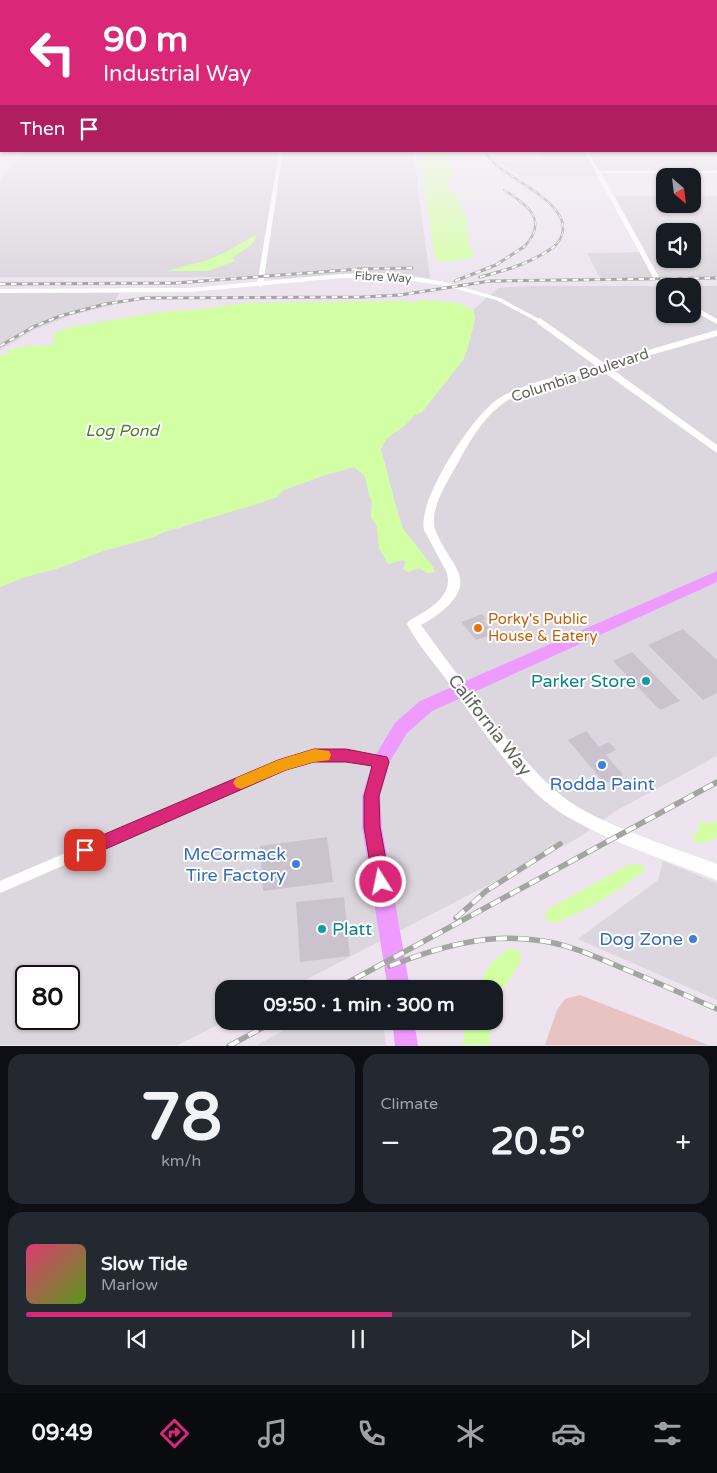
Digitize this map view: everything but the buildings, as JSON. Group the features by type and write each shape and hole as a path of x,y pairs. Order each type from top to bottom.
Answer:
{"highway":[{"path":"398,980 372,827 371,796 381,762 401,728 426,706 717,576"},
{"path":"404,1030 407,1046"}],"street":[{"path":"260,285 276,189"},
{"path":"606,189 657,278"},
{"name":"Fibre Way","path":"0,291 180,290 260,285 341,276 370,276 441,283 498,299 540,321 717,450"},
{"path":"701,312 717,322"},
{"name":"Columbia Boulevard","path":"413,624 436,610 451,594 454,577 432,536 428,522 431,508 444,478 482,418 495,405 508,397 533,387 717,333"},
{"name":"California Way","path":"413,624 490,730 532,779 555,800 577,815 717,872"},
{"path":"0,887 283,765 314,755 346,756 381,762"}],"shaded area":[{"path":"0,189 418,189 430,278 396,274 356,273 278,279 236,277 0,277"},
{"path":"615,196 656,196 656,213 701,213 701,196 717,196 717,277 600,278 587,253 646,252"},
{"path":"525,286 656,286 656,323 701,323 701,286 717,286 717,756 614,812 580,837 305,980 215,980 215,1026 178,1045 0,1045 0,587 25,577 59,568 100,552 154,537 166,531 180,528 325,475 354,467 365,475 372,501 371,517 377,526 379,548 406,562 403,569 408,572 418,568 428,573 423,555 403,529 381,449 384,441 392,433 399,430 413,416 422,412 463,360 474,323 475,316 473,310 498,288"},
{"path":"0,293 119,293 113,305 69,316 34,330 0,350"},
{"path":"663,861 717,883 717,1000 578,939 658,880"},
{"path":"580,995 708,1045 545,1045 557,1010 565,999"},
{"path":"284,1030 384,1030 386,1045 257,1045"}],"water":[{"path":"425,189 449,189 450,192 458,195 482,197 456,197 467,219 468,241 474,254 470,258 444,262 435,258"},
{"path":"257,234 251,245 232,258 235,261 208,271 166,271 205,261 228,251"},
{"name":"Log Pond","path":"421,300 459,303 473,310 475,316 463,360 422,412 413,416 410,421 387,439 381,449 403,529 435,572 428,573 418,568 409,572 403,569 406,562 403,560 388,564 379,548 377,526 371,517 372,501 365,476 354,467 283,490 277,497 254,505 100,552 59,568 25,577 0,587 0,356 8,355 7,351 25,346 52,344 56,342 52,336 61,330 161,312 204,309 245,303 407,301 413,303"},
{"path":"700,821 710,824 717,821 717,837 703,843 695,842 692,837 698,831"},
{"path":"640,864 645,867 645,870 602,900 555,923 545,919 547,910 628,865"},
{"path":"510,948 517,950 522,957 503,990 503,980 481,980 493,961"},
{"path":"464,1030 490,1030 489,1045 463,1045"}],"railway":[{"path":"532,189 556,211 562,222 562,235 554,247"},
{"path":"504,190 528,208 533,215 535,230 524,247"},
{"path":"455,281 496,265 524,247"},
{"path":"480,277 510,269 554,247"},
{"path":"0,284 176,283 359,269 412,268"},
{"path":"0,346 33,327 60,316 105,304 145,298 362,297 400,295 490,281 717,278"},
{"path":"353,980 717,782"},
{"path":"456,918 486,891 560,844"},
{"path":"390,966 425,953 479,940 516,938 535,940 569,947 717,1009"},
{"path":"229,1046 258,1030"}],"slow traffic":[{"path":"241,783 283,765 314,755 324,755"}],"place":[{"name":"Porky's Public House & Eatery","path":"478,628"},
{"name":"Parker Store","path":"646,681"},
{"name":"Rodda Paint","path":"602,765"},
{"name":"McCormack Tire Factory","path":"296,864"},
{"name":"Platt","path":"322,929"},
{"name":"Dog Zone","path":"693,939"}],"route":[{"path":"85,850 283,765 314,755 346,756 381,762 371,796 372,827 381,882"}]}
